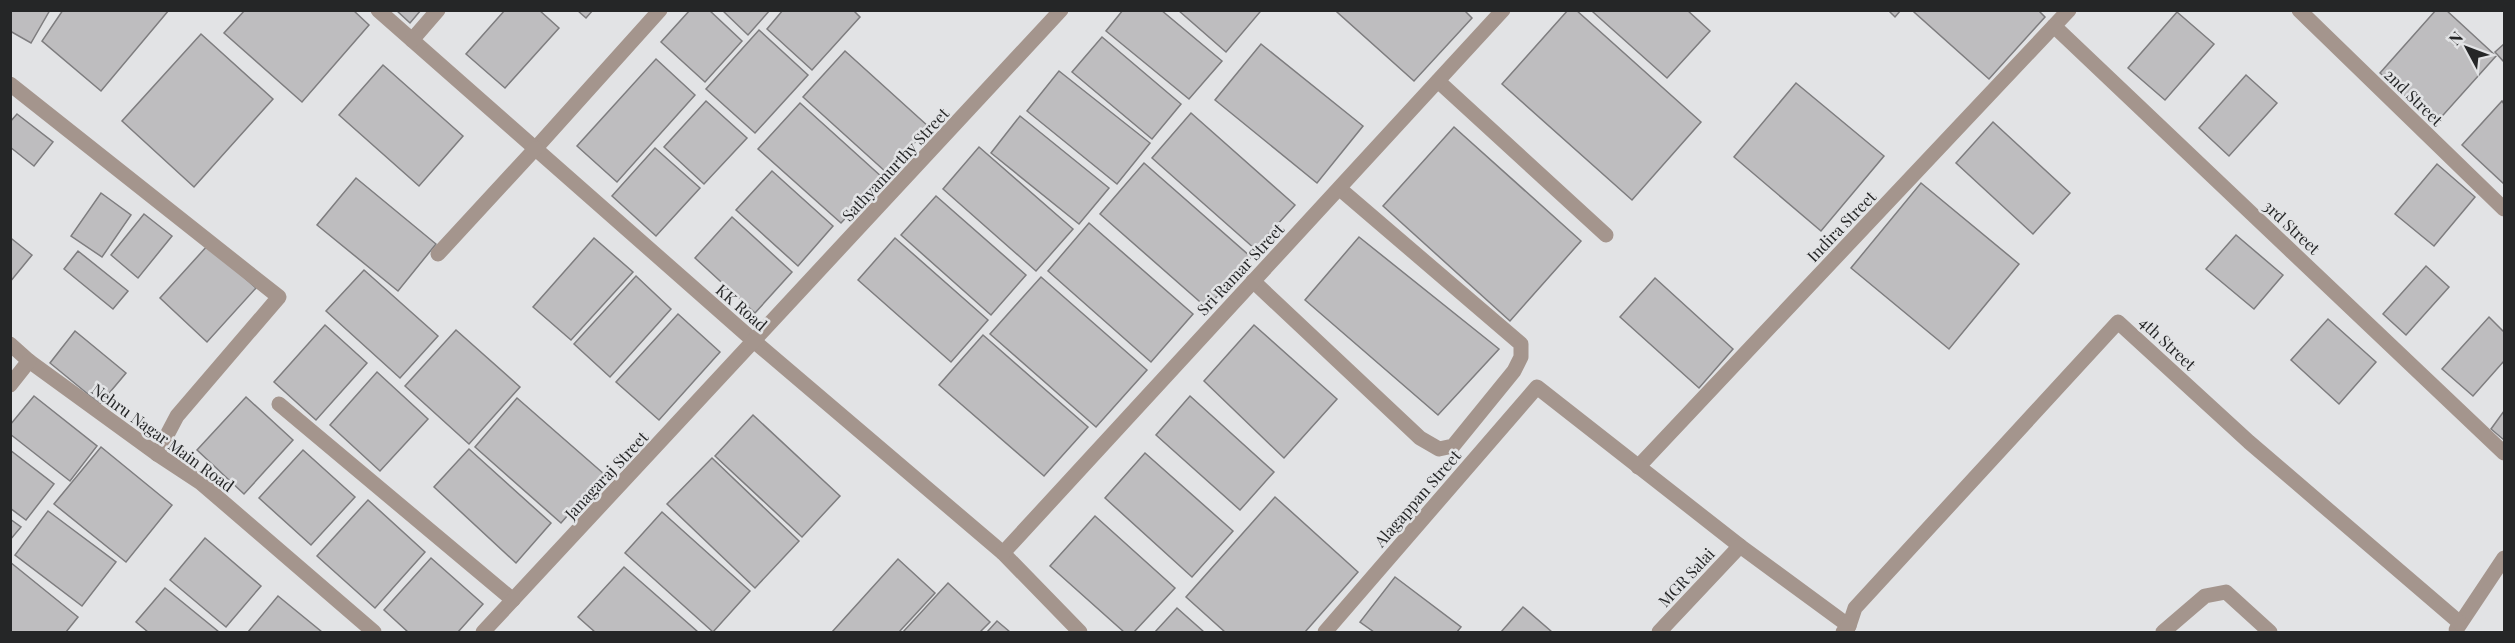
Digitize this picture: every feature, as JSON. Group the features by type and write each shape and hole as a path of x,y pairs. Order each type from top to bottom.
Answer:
{"street":[{"name":"KK Road","path":"378,10 755,342 1003,553 1080,633"},
{"path":"412,40 438,10"},
{"path":"438,254 660,10"},
{"name":"Sathyamurthy Street","path":"755,342 1061,10"},
{"name":"Sri Ramar Street","path":"1003,553 1503,10"},
{"name":"Indira Street","path":"1638,467 2069,10"},
{"name":"2nd Street","path":"2299,10 2505,209"},
{"name":"3rd Street","path":"2054,27 2505,453"},
{"path":"1438,81 1605,235"},
{"path":"10,84 279,297 177,416 157,454"},
{"path":"1253,281 1420,438 1439,449 1453,446 1514,371 1521,357 1521,344 1340,189"},
{"name":"4th Street","path":"1846,629 1855,608 2118,322 2457,628"},
{"name":"Janagaraj Street","path":"483,633 755,342"},
{"name":"Nehru Nagar Main Road","path":"10,344 28,361 201,483 374,633"},
{"path":"10,385 28,361"},
{"name":"Alagappan Street","path":"1325,633 1537,387 1638,467"},
{"path":"279,404 513,600"},
{"path":"1638,467 1846,629"},
{"name":"MGR Salai","path":"1659,633 1740,546"},
{"path":"2457,628 2505,558"},
{"path":"2163,633 2205,596 2226,592 2270,633"}],"building":[{"path":"10,10 50,10 31,43 10,31"},
{"path":"63,10 169,10 101,91 42,41"},
{"path":"245,10 353,10 369,25 302,102 224,33"},
{"path":"396,10 421,10 410,23"},
{"path":"505,10 539,10 559,28 505,88 466,54"},
{"path":"577,10 593,10 586,18"},
{"path":"690,10 709,10 742,41 705,82 661,42"},
{"path":"722,10 770,10 748,35"},
{"path":"783,10 853,10 860,17 812,70 767,29"},
{"path":"1123,10 1161,10 1222,61 1189,99 1106,31"},
{"path":"1178,10 1259,10 1260,12 1226,52"},
{"path":"1338,10 1464,10 1472,18 1414,81 1337,12"},
{"path":"1568,10 1576,10 1701,122 1632,200 1502,84"},
{"path":"1595,10 1687,10 1710,31 1667,78 1593,12"},
{"path":"1888,10 1901,10 1895,17"},
{"path":"1915,10 2038,10 2045,17 1989,79 1914,12"},
{"path":"2436,10 2446,10 2496,56 2436,123 2380,73"},
{"path":"2177,12 2214,44 2165,100 2128,68"},
{"path":"759,30 808,75 755,133 706,89"},
{"path":"201,34 273,99 194,187 122,121"},
{"path":"1102,37 1181,104 1152,139 1072,72"},
{"path":"1261,44 1363,126 1317,183 1215,100"},
{"path":"2504,44 2504,62 2495,52"},
{"path":"845,51 929,127 887,173 803,97"},
{"path":"656,59 695,95 617,182 577,146"},
{"path":"383,65 463,136 419,186 339,115"},
{"path":"1059,71 1150,143 1117,184 1027,111"},
{"path":"2246,75 2277,103 2229,156 2199,128"},
{"path":"1796,83 1884,156 1821,231 1734,157"},
{"path":"706,101 747,138 704,184 664,147"},
{"path":"2502,101 2504,104 2504,184 2462,145"},
{"path":"800,103 883,178 841,223 758,149"},
{"path":"1191,113 1295,205 1255,249 1152,158"},
{"path":"17,114 53,142 34,166 10,147 10,122"},
{"path":"1020,116 1109,188 1079,224 991,153"},
{"path":"1993,122 2070,193 2033,234 1956,163"},
{"path":"1454,127 1581,241 1510,321 1383,206"},
{"path":"979,147 1073,229 1036,271 943,189"},
{"path":"655,148 700,188 656,236 612,196"},
{"path":"1144,163 1251,257 1207,308 1100,214"},
{"path":"2437,164 2475,197 2434,246 2395,214"},
{"path":"772,171 833,226 798,266 736,210"},
{"path":"356,178 436,244 398,291 317,225"},
{"path":"1921,183 2019,264 1949,349 1851,268"},
{"path":"101,193 131,215 102,257 71,236"},
{"path":"936,196 1026,275 991,315 901,235"},
{"path":"144,214 172,236 138,278 111,255"},
{"path":"732,217 792,272 755,313 695,258"},
{"path":"1089,223 1193,314 1151,362 1048,271"},
{"path":"2236,235 2283,275 2254,309 2206,269"},
{"path":"1359,237 1499,349 1438,415 1305,300"},
{"path":"594,238 633,272 571,340 533,307"},
{"path":"895,238 988,320 951,362 858,280"},
{"path":"12,239 32,255 10,282 10,242"},
{"path":"208,245 256,288 207,342 160,298"},
{"path":"78,251 128,291 113,309 64,269"},
{"path":"2426,266 2449,287 2406,335 2383,314"},
{"path":"364,270 438,336 400,378 326,311"},
{"path":"636,276 671,309 610,377 574,344"},
{"path":"1041,277 1147,370 1096,427 990,334"},
{"path":"1655,278 1733,349 1699,388 1620,317"},
{"path":"678,314 720,352 659,420 616,382"},
{"path":"2489,317 2504,332 2504,361 2473,396 2442,369"},
{"path":"2328,319 2376,362 2339,404 2291,360"},
{"path":"325,325 367,363 316,420 274,382"},
{"path":"1254,325 1337,399 1284,458 1204,381"},
{"path":"456,330 520,387 469,444 405,386"},
{"path":"75,331 126,373 100,404 50,363"},
{"path":"983,335 1088,427 1044,476 939,385"},
{"path":"377,372 428,419 380,471 330,425"},
{"path":"34,396 97,446 70,481 10,434 10,425"},
{"path":"1190,396 1274,472 1240,510 1156,435"},
{"path":"246,397 293,440 244,494 197,450"},
{"path":"517,398 604,474 561,523 475,447"},
{"path":"2504,411 2504,440 2491,429"},
{"path":"753,415 840,496 802,537 715,456"},
{"path":"101,447 172,505 126,562 54,504"},
{"path":"469,449 551,523 516,563 434,487"},
{"path":"10,450 54,484 26,520 10,508"},
{"path":"303,450 355,497 311,545 259,498"},
{"path":"1145,453 1233,531 1192,577 1105,498"},
{"path":"712,458 799,541 755,588 667,504"},
{"path":"1275,497 1358,572 1305,632 1225,632 1186,597"},
{"path":"368,500 425,552 375,608 317,556"},
{"path":"48,511 116,562 82,606 15,555"},
{"path":"662,512 750,591 713,632 625,553"},
{"path":"1095,516 1175,588 1134,632 1124,632 1050,566"},
{"path":"10,519 21,527 10,540"},
{"path":"205,538 261,586 226,627 170,580"},
{"path":"431,558 483,604 458,632 408,632 384,610"},
{"path":"898,559 935,593 899,632 832,632"},
{"path":"10,562 78,617 66,632 10,632"},
{"path":"624,567 698,632 595,632 578,617"},
{"path":"1395,577 1461,627 1457,632 1374,632 1360,622"},
{"path":"948,583 990,622 980,632 903,632"},
{"path":"165,588 219,632 148,632 136,622"},
{"path":"278,596 322,632 248,632"},
{"path":"1523,607 1552,632 1501,632"},
{"path":"1177,608 1204,632 1155,632"},
{"path":"997,621 1010,632 987,632"}]}
